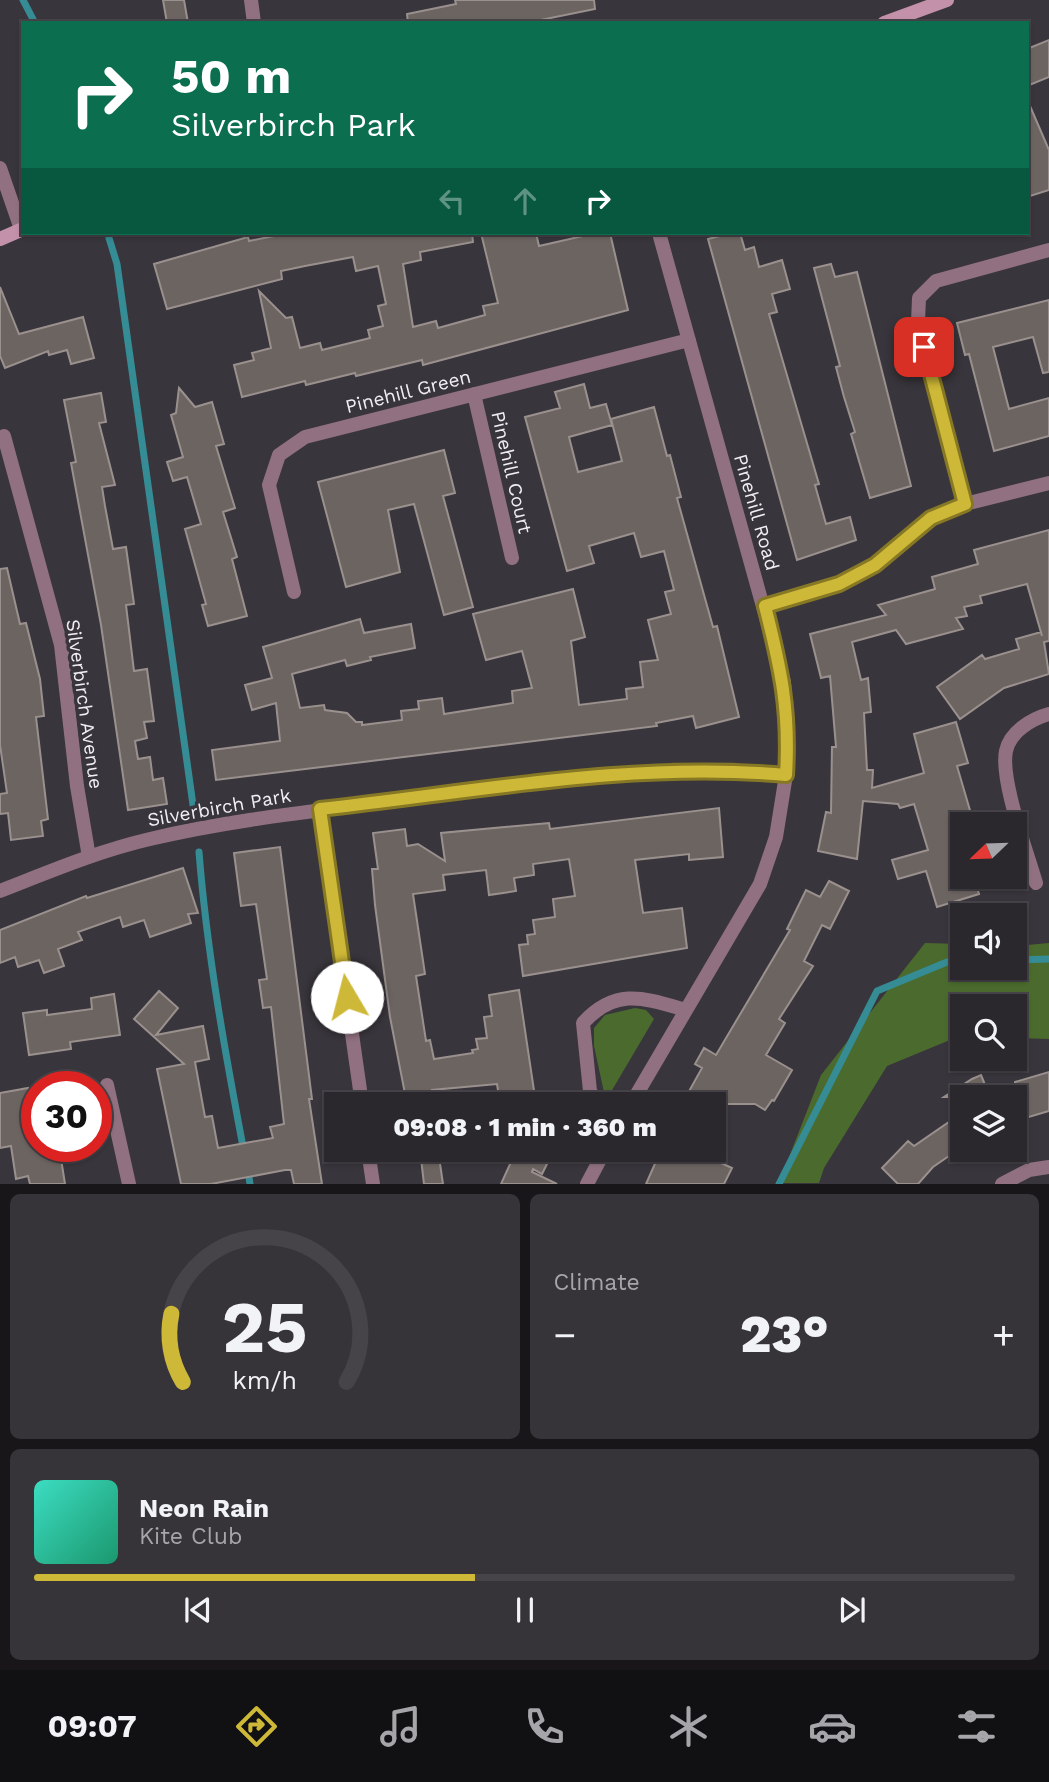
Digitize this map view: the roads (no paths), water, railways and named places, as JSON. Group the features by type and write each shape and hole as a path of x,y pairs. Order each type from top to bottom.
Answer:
{"street":[{"path":"251,0 254,21"},
{"path":"889,21 947,0"},
{"path":"0,168 21,226"},
{"path":"0,239 21,229"},
{"name":"Pinehill Road","path":"638,1092 760,884 776,837 786,775 788,737 784,682 765,606 660,235"},
{"path":"965,504 918,323 919,298 936,281 1049,250"},
{"name":"Pinehill Green","path":"294,592 269,485 279,455 306,437 689,340"},
{"name":"Pinehill Court","path":"474,394 512,558"},
{"name":"Silverbirch Avenue","path":"4,436 61,645 77,786 89,857"},
{"path":"765,606 839,584 875,565 931,518 965,504 1049,483"},
{"path":"1035,883 1005,772 1006,750 1016,732 1037,718 1049,714"},
{"name":"Silverbirch Park","path":"0,891 89,857 184,832 320,809 625,773 695,769 786,775"},
{"path":"320,809 360,1092"},
{"path":"591,1092 583,1023 598,1006 629,996 686,1010"},
{"path":"112,1108 129,1184"},
{"path":"370,1162 373,1184"},
{"path":"587,1184 599,1162"},
{"path":"1002,1184 1030,1170 1049,1167"}],"waterway":[{"path":"23,0 34,21"},
{"path":"109,238 117,264 194,812"},
{"path":"199,852 212,965 244,1152"},
{"path":"1027,960 1049,959"},
{"path":"779,1184 877,991 950,962"},
{"path":"248,1170 250,1184"}]}
